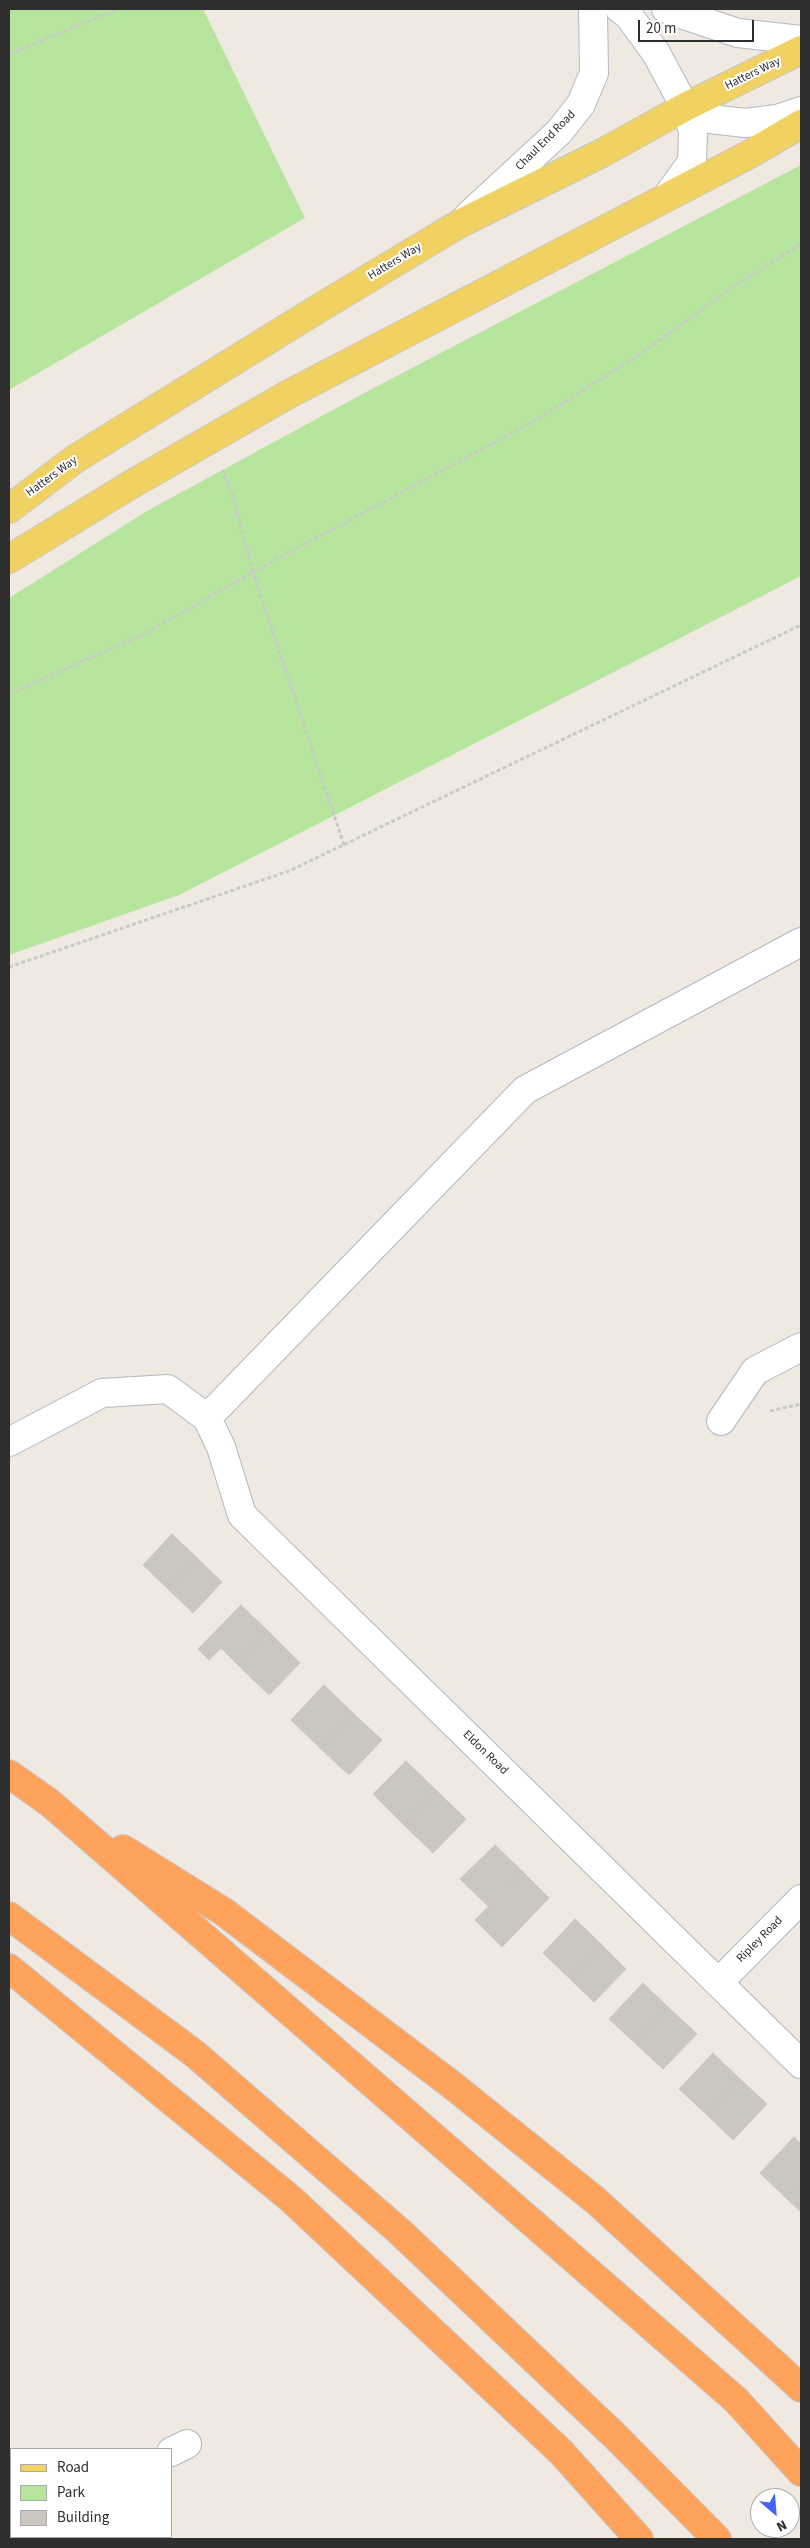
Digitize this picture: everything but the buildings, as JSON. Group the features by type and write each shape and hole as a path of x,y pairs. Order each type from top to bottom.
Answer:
{"highway":[{"path":"9,1774 50,1803 224,1912 437,2073 595,2200 801,2388"},
{"path":"50,1803 736,2400 801,2472"},
{"path":"9,1916 195,2054 399,2231 614,2435 717,2539"},
{"path":"9,1968 291,2199 561,2452 639,2539"}],"main road":[{"name":"Hatters Way","path":"9,509 75,459 320,307 460,224 604,152 685,107 801,50"},
{"path":"9,559 132,484 289,394 750,154 801,124"}],"street":[{"name":"Chaul End Road","path":"460,224 559,132 581,104 594,74 595,26 593,9"},
{"path":"620,9 629,16 656,53 685,107 693,131 692,162 668,195"},
{"path":"666,9 738,33 801,40"},
{"path":"685,107 710,119 745,123 777,119 801,111"},
{"path":"9,1442 102,1393 168,1388 207,1418 525,1090 801,942"},
{"path":"721,1421 755,1371 801,1347"},
{"name":"Eldon Road","path":"207,1418 221,1447 242,1515 801,2064"},
{"name":"Ripley Road","path":"719,1982 801,1899"}],"path":[{"path":"9,54 118,9"},
{"path":"9,694 146,633 252,572 531,423 640,354 734,286 801,244"},
{"path":"221,468 232,494 252,572 344,845"},
{"path":"9,967 289,871 801,626"}],"green space":[{"path":"9,9 203,9 305,218 9,390"},
{"path":"801,165 801,576 179,895 9,955 9,598 147,511 366,392"}]}
